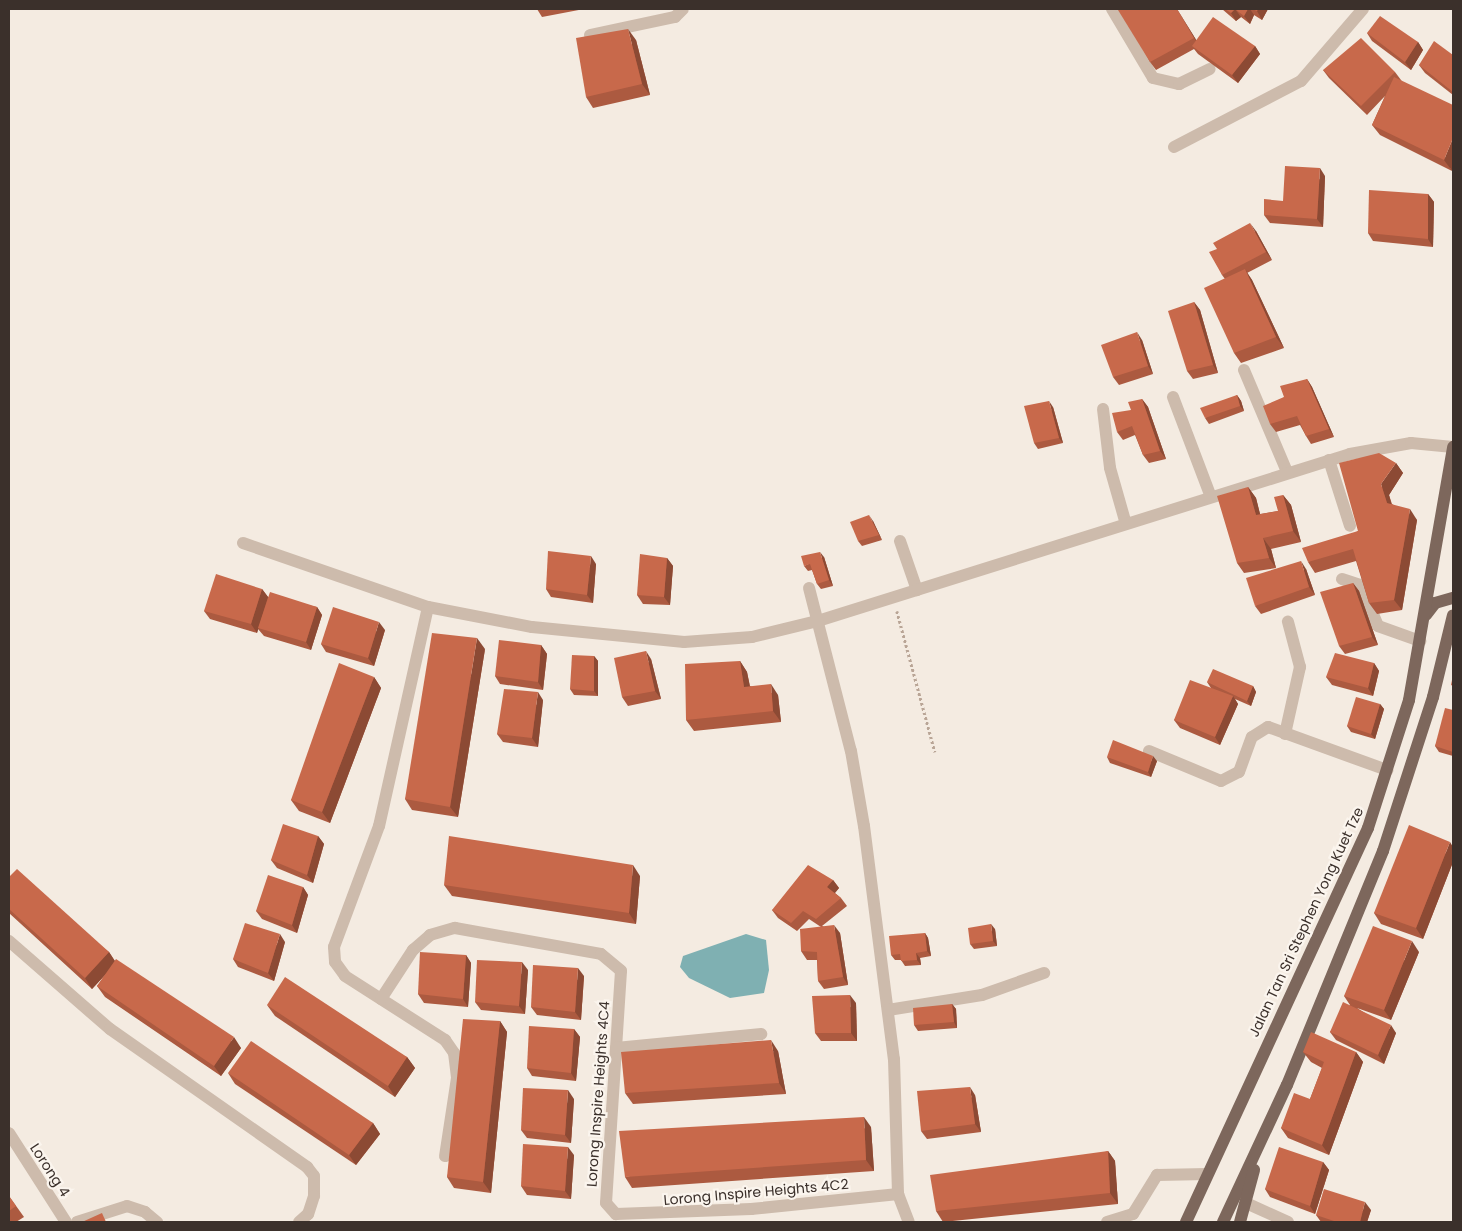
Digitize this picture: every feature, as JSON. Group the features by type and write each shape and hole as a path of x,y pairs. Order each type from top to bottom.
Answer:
{"main road":[{"name":"Jalan Tan Sri Stephen Yong Kuet Tze","path":"1186,1222 1368,828 1409,700 1453,447"},
{"path":"1424,617 1435,603 1453,598"},
{"path":"1223,1222 1261,1143 1383,851 1433,697 1453,615"},
{"path":"1240,1222 1261,1143"}],"street":[{"path":"590,35 675,17 683,9"},
{"path":"1112,9 1153,78 1179,84 1210,69"},
{"path":"1174,147 1301,81 1363,9"},
{"path":"1244,370 1287,472"},
{"path":"1173,397 1211,497"},
{"path":"1103,409 1110,468 1126,524"},
{"path":"243,542 428,607 532,627 684,642 752,637 821,620 894,598 1329,460 1412,443 1453,447"},
{"path":"1329,460 1350,526"},
{"path":"900,541 917,590"},
{"path":"1342,579 1361,585 1378,626 1420,641"},
{"path":"810,588 821,620 858,788 894,1059 898,1194 909,1222"},
{"path":"428,607 379,826 334,947 335,962 345,976 445,1040 454,1052 456,1078 445,1156"},
{"path":"1286,734 1300,667 1288,622"},
{"path":"1149,751 1221,781 1239,772 1252,737 1260,730 1268,727 1387,770"},
{"name":"Lorong Inspire Heights 4C4","path":"381,999 413,950 430,935 455,928 601,954 621,971 606,1203 616,1214"},
{"path":"9,941 110,1029 307,1167 314,1176 314,1196 308,1214 299,1222"},
{"path":"888,1010 982,996 1044,972"},
{"path":"616,1048 761,1034"},
{"name":"Lorong 4","path":"9,1133 66,1222"},
{"path":"1107,1222 1133,1214 1157,1175 1207,1174"},
{"path":"898,1194 917,1222"},
{"name":"Lorong Inspire Heights 4C2","path":"616,1214 742,1210 898,1194"},
{"path":"1246,1203 1288,1222"},
{"path":"77,1222 127,1206 145,1212 157,1222"}],"path":[{"path":"894,598 935,752"}],"water":[{"path":"746,934 766,940 769,970 764,993 730,998 689,978 680,967 683,956"}],"building":[{"path":"1177,9 1194,38 1150,62 1118,10"},
{"path":"1225,9 1235,9 1231,13"},
{"path":"1235,9 1248,9 1244,16"},
{"path":"1380,16 1418,42 1405,62 1367,33"},
{"path":"1213,17 1255,46 1232,75 1192,46"},
{"path":"628,29 642,84 586,97 576,38"},
{"path":"1361,38 1395,72 1361,106 1323,70"},
{"path":"1434,41 1453,55 1453,92 1419,65"},
{"path":"1394,77 1453,105 1453,138 1444,160 1372,125"},
{"path":"1285,166 1320,168 1317,219 1264,215 1264,199 1283,201"},
{"path":"1369,190 1428,194 1428,239 1368,233"},
{"path":"1250,223 1266,252 1222,275 1209,252 1217,249 1213,243"},
{"path":"1245,269 1276,337 1234,353 1204,288"},
{"path":"1194,302 1213,365 1187,371 1168,311"},
{"path":"1137,332 1148,366 1113,377 1101,345"},
{"path":"1307,379 1329,429 1306,436 1297,416 1270,424 1263,406 1284,397 1280,386"},
{"path":"1237,395 1240,406 1205,418 1200,408"},
{"path":"1142,399 1160,451 1143,455 1132,426 1117,432 1112,413 1131,410 1128,402"},
{"path":"1049,401 1059,438 1034,443 1024,406"},
{"path":"1379,453 1396,463 1381,484 1387,503 1410,509 1394,600 1369,603 1353,549 1308,562 1302,548 1358,531 1339,463"},
{"path":"1248,487 1256,515 1278,511 1274,497 1283,495 1293,531 1263,538 1269,558 1237,563 1217,496"},
{"path":"869,515 879,535 858,541 850,522"},
{"path":"548,551 591,556 587,595 546,589"},
{"path":"820,552 829,580 817,584 810,564 804,566 801,556"},
{"path":"640,554 667,558 664,597 637,595"},
{"path":"1301,561 1309,587 1255,606 1246,578"},
{"path":"216,574 262,589 251,624 204,611"},
{"path":"1353,583 1372,637 1339,646 1320,592"},
{"path":"270,592 317,607 306,642 258,628"},
{"path":"333,607 379,622 368,658 321,644"},
{"path":"432,633 477,638 450,807 405,799"},
{"path":"499,640 541,645 538,682 495,676"},
{"path":"646,651 655,691 622,697 614,658"},
{"path":"1335,653 1374,663 1368,688 1326,677"},
{"path":"572,655 594,656 594,691 570,689"},
{"path":"740,661 744,687 771,684 773,711 686,720 685,664"},
{"path":"339,663 374,677 322,812 291,800"},
{"path":"1213,669 1253,686 1247,701 1207,682"},
{"path":"1190,680 1233,696 1215,737 1174,720"},
{"path":"504,689 538,692 532,738 497,734"},
{"path":"1356,697 1380,704 1371,734 1347,726"},
{"path":"1445,708 1453,710 1453,752 1435,746"},
{"path":"1113,740 1153,756 1148,772 1107,757"},
{"path":"283,824 318,836 307,875 271,860"},
{"path":"1409,825 1450,842 1416,928 1374,913"},
{"path":"449,836 633,865 629,913 444,885"},
{"path":"808,865 833,880 827,887 841,898 816,919 803,911 791,923 772,910"},
{"path":"17,869 109,952 85,978 9,909 9,877"},
{"path":"268,875 303,887 292,925 256,911"},
{"path":"245,923 280,934 268,973 233,959"},
{"path":"991,924 993,941 970,944 968,928"},
{"path":"834,925 843,977 818,981 817,952 801,951 800,929"},
{"path":"1373,926 1412,941 1384,1010 1344,996"},
{"path":"925,933 927,951 916,953 917,960 901,961 900,954 891,955 889,936"},
{"path":"420,952 466,955 463,999 418,994"},
{"path":"116,959 234,1037 214,1066 97,986"},
{"path":"477,960 522,962 519,1006 475,1002"},
{"path":"533,965 578,968 575,1012 531,1007"},
{"path":"285,977 407,1057 388,1086 267,1005"},
{"path":"850,995 851,1033 815,1033 812,996"},
{"path":"1343,1002 1391,1025 1378,1055 1330,1032"},
{"path":"952,1004 954,1022 914,1025 913,1008"},
{"path":"463,1019 500,1021 483,1182 447,1177"},
{"path":"529,1026 574,1029 571,1073 527,1068"},
{"path":"1311,1032 1356,1052 1322,1145 1281,1128 1294,1093 1310,1099 1324,1062 1303,1052"},
{"path":"771,1040 779,1083 625,1093 621,1052"},
{"path":"251,1041 373,1123 349,1155 228,1073"},
{"path":"970,1087 975,1124 921,1131 917,1091"},
{"path":"523,1088 568,1090 565,1135 521,1130"},
{"path":"864,1117 866,1160 625,1177 619,1131"},
{"path":"523,1144 568,1147 565,1191 521,1186"},
{"path":"1279,1147 1323,1162 1310,1206 1265,1189"},
{"path":"1108,1151 1110,1193 936,1211 930,1175"},
{"path":"1324,1189 1365,1202 1360,1222 1337,1222 1316,1215"},
{"path":"9,1196 16,1206 9,1211"},
{"path":"102,1213 106,1222 82,1222"}]}
